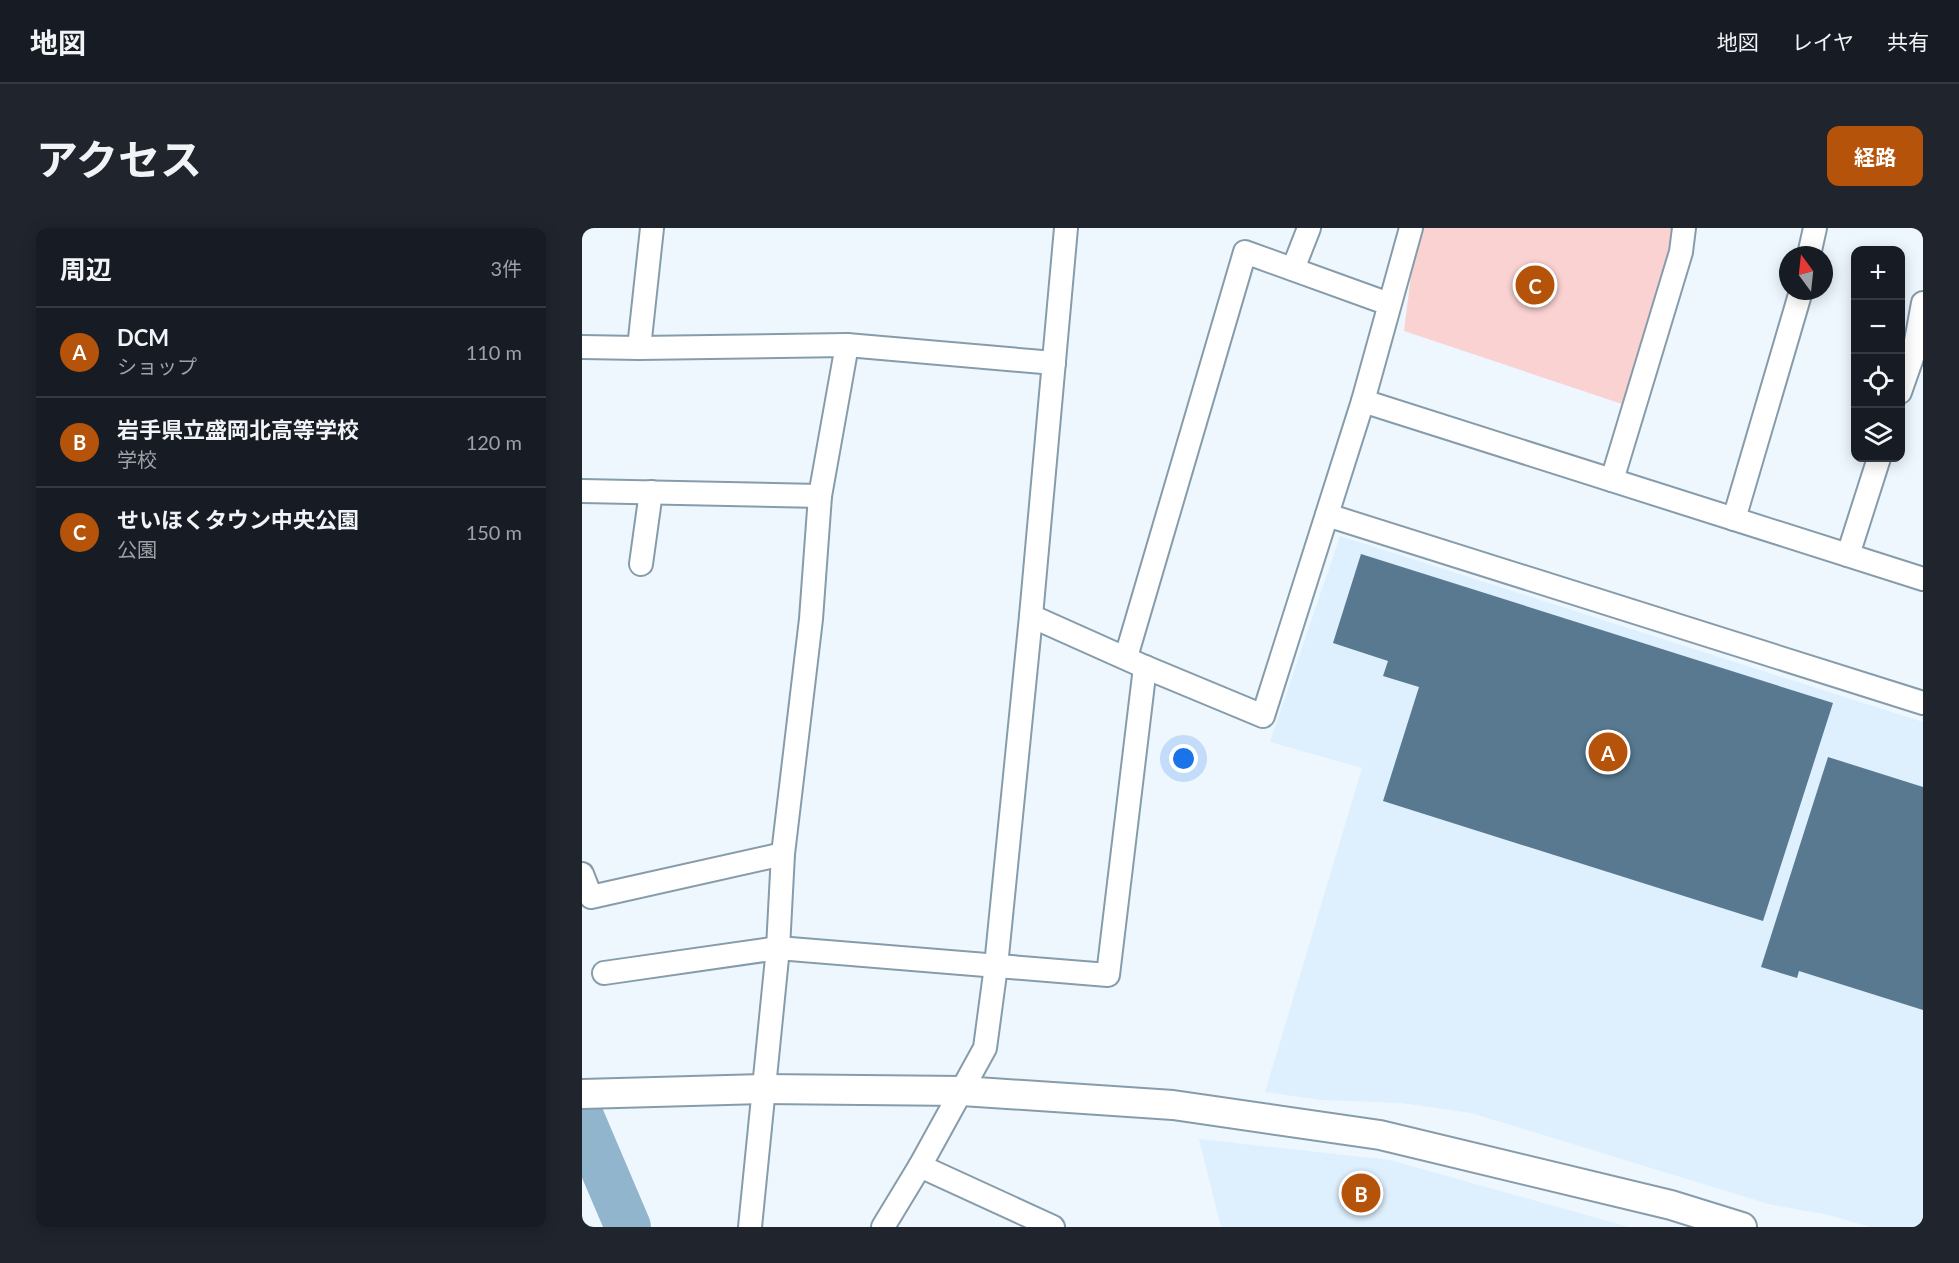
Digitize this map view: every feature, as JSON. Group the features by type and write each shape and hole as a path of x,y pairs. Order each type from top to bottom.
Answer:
{"street":[{"path":"639,348 652,228"},
{"path":"884,1227 985,1048 996,966 1031,616 1066,228"},
{"path":"1293,269 1309,228"},
{"path":"1031,616 1263,716 1363,401 1410,228"},
{"path":"1612,480 1681,252 1684,228"},
{"path":"1811,246 1815,228"},
{"path":"604,973 778,948 1108,975 1135,662 1245,252 1389,304"},
{"path":"1734,519 1798,300"},
{"path":"1905,378 1914,352 1923,303"},
{"path":"750,1227 778,948 783,854 811,619 820,496 846,345"},
{"path":"582,347 846,345 1054,363"},
{"path":"1363,401 1923,579"},
{"path":"1848,555 1879,462"},
{"path":"582,491 820,496"},
{"path":"641,564 651,492"},
{"path":"1327,515 1923,703"},
{"path":"582,874 591,897 783,854"},
{"path":"582,1094 763,1089 962,1091 1173,1105 1380,1135 1671,1205 1742,1227"},
{"path":"920,1166 1053,1227"}],"shaded area":[{"path":"1417,228 1676,228 1625,405 1404,331"},
{"path":"1340,536 1923,722 1923,1227 1870,1227 1829,1215 1772,1205 1471,1113 1401,1103 1321,1100 1265,1092 1362,768 1270,742"},
{"path":"1199,1139 1390,1160 1629,1227 1221,1227"}],"building":[{"path":"1361,554 1833,703 1763,921 1383,801 1419,687 1383,676 1388,661 1333,643"},
{"path":"1828,757 1923,787 1923,1010 1799,971 1797,978 1761,967"}],"waterway":[{"path":"582,1119 628,1227"}],"place":[{"name":"せいほくタウン中央公園","path":"1535,285"},
{"name":"DCM","path":"1608,752"},
{"name":"岩手県立盛岡北高等学校","path":"1361,1193"}]}
